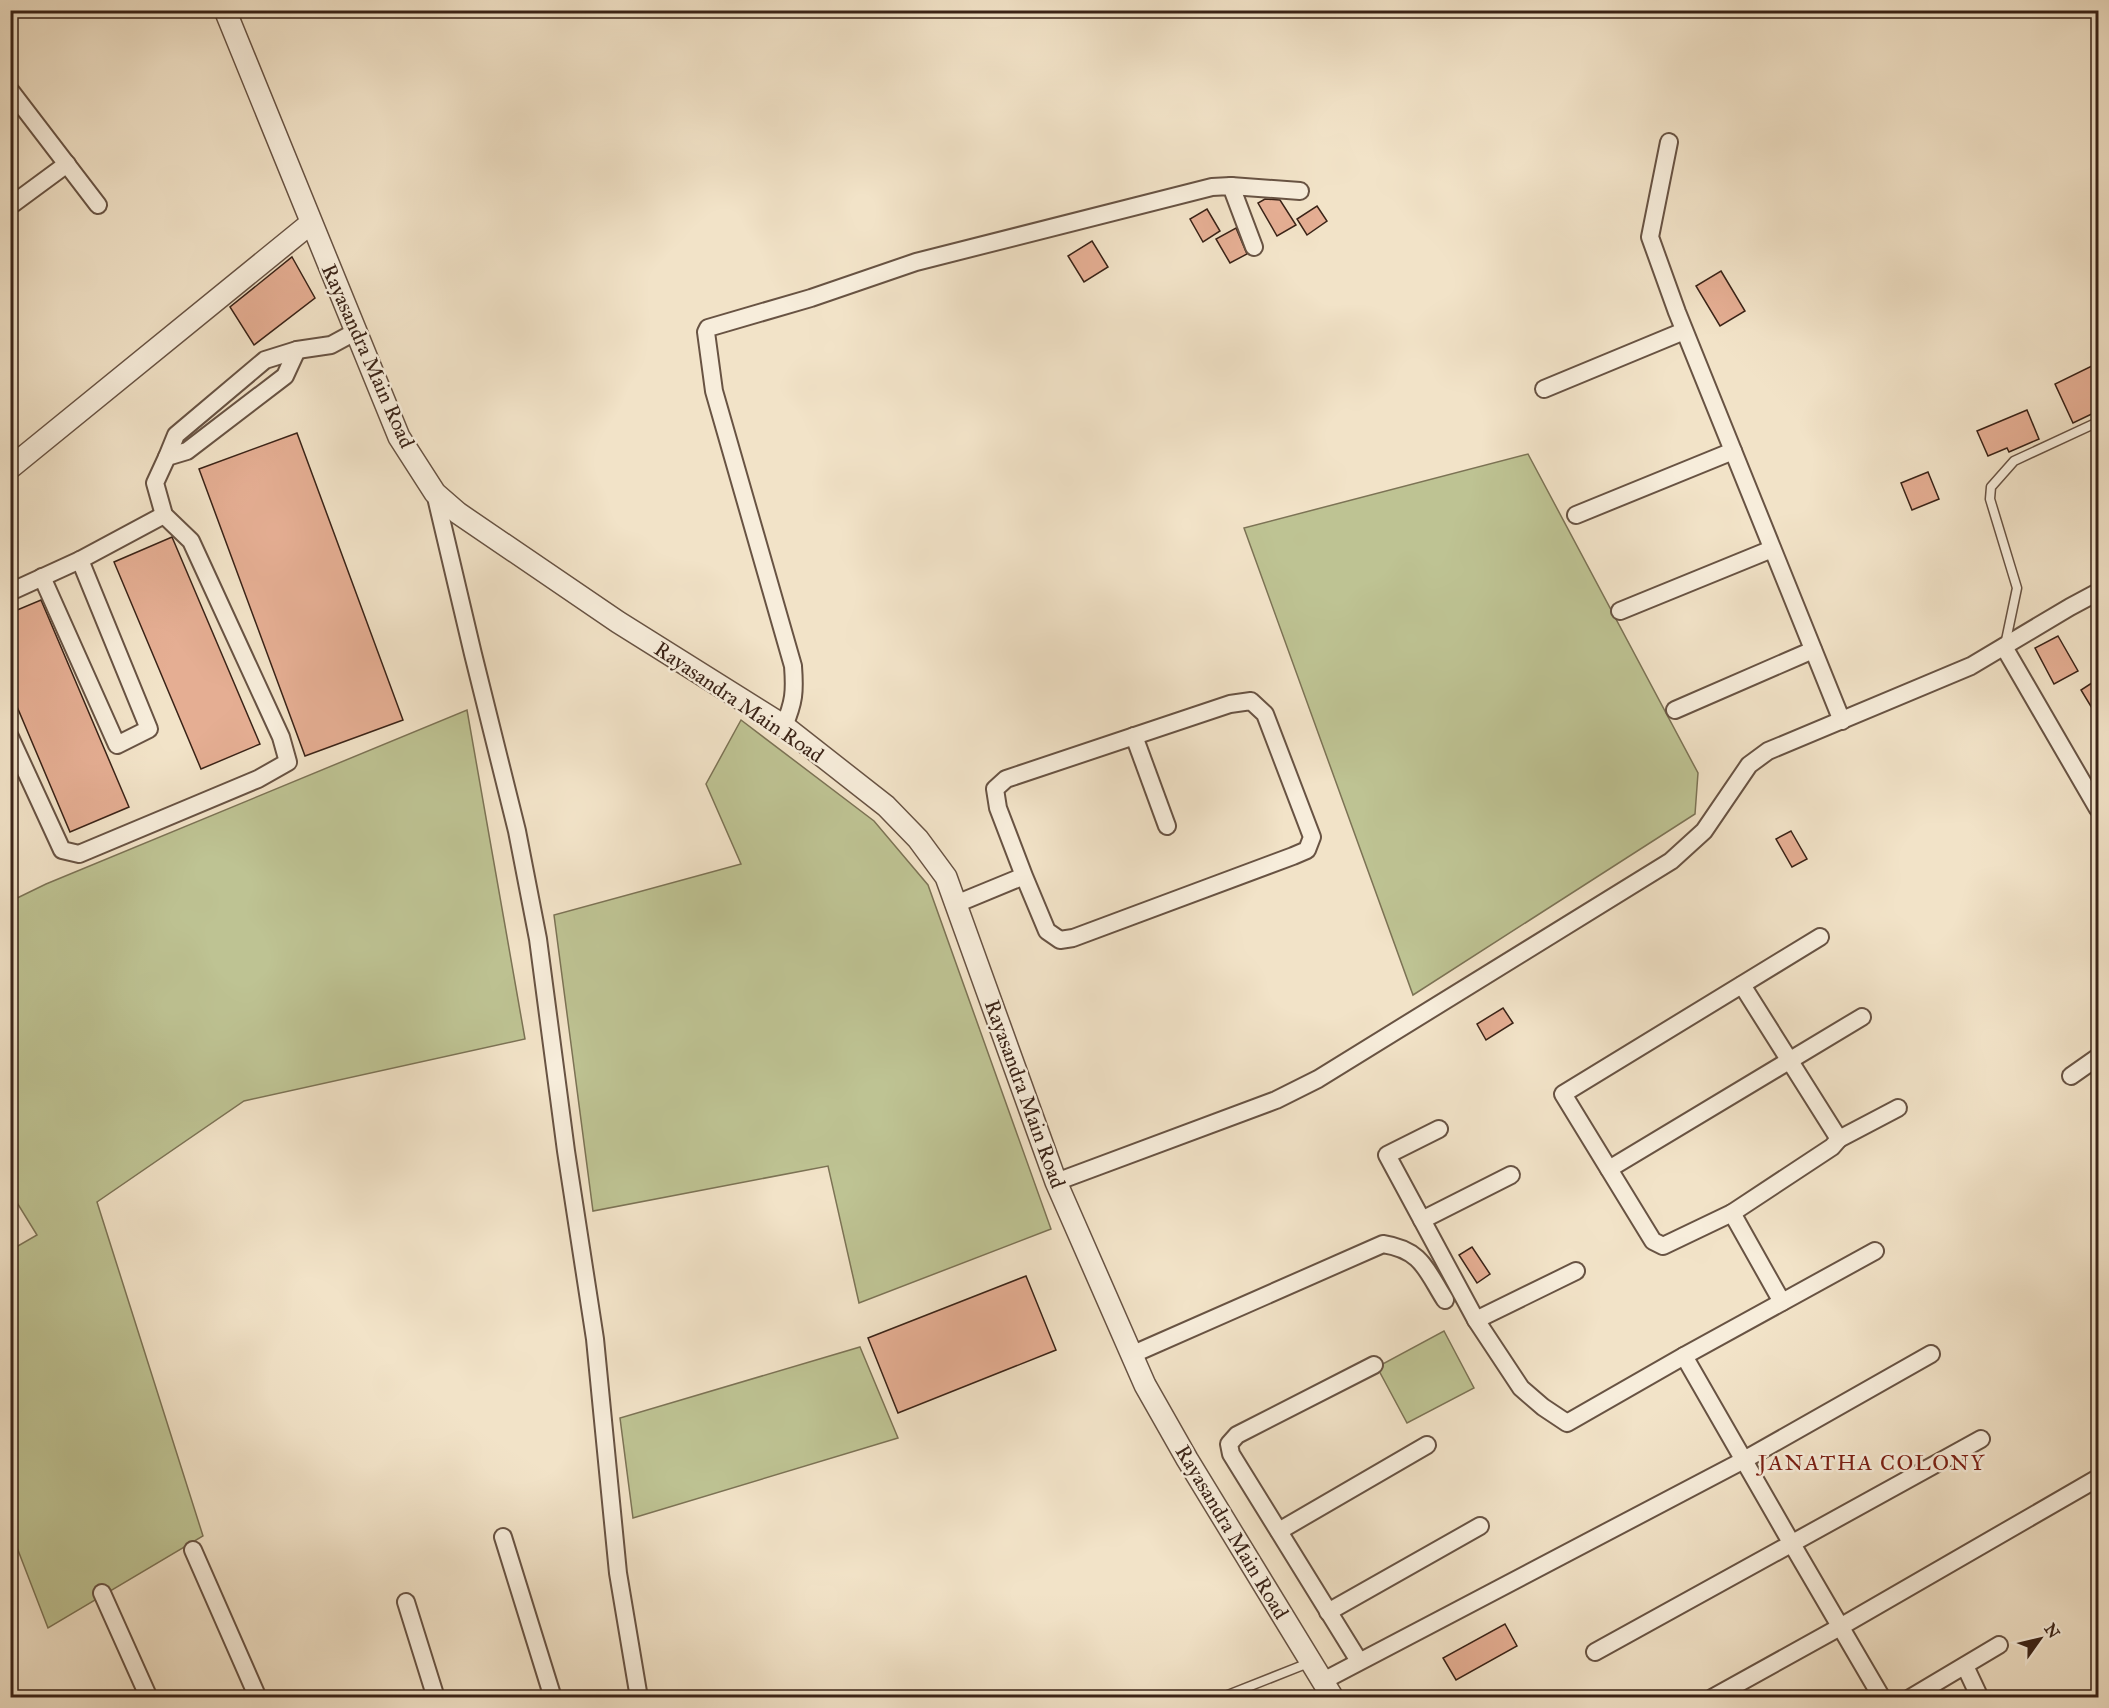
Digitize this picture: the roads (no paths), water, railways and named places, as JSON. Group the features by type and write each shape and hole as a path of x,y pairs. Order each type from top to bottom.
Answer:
{"street":[{"name":"Rayasandra Main Road","path":"225,10 399,436 435,493 458,513 618,622 784,726 886,806 918,839 946,877 1056,1182 1145,1385 1187,1460 1328,1689"},
{"path":"10,90 98,205"},
{"path":"1669,142 1650,237 1684,331 1842,721"},
{"path":"10,206 67,164"},
{"path":"1231,186 1254,247"},
{"path":"784,726 792,706 795,690 793,666 714,391 706,332 708,328 811,298 916,262 1189,191 1231,186 1300,191"},
{"path":"10,468 311,223"},
{"path":"1544,389 1684,331"},
{"path":"10,737 62,850 79,854 258,779 288,762 281,737 191,541 164,515 155,483 176,435 265,360 297,350 331,345 356,332"},
{"path":"167,457 187,452 285,376 297,350"},
{"path":"1576,515 1733,451"},
{"path":"435,493 518,831 538,939 566,1151 595,1340 618,1573 639,1698"},
{"path":"10,592 80,560 164,515"},
{"path":"1620,611 1772,549"},
{"path":"42,578 117,745 136,737 149,729 80,560"},
{"path":"1056,1182 1276,1100 1318,1079 1671,861 1704,831 1749,765 1768,751 1971,666 2098,592"},
{"path":"2004,647 2098,808"},
{"path":"1675,710 1813,650"},
{"path":"1251,701 1265,714 1312,837 1307,850 1073,938 1060,940 1047,931 1024,876 998,808 995,789 1006,779 1230,704 1251,701"},
{"path":"1134,736 1167,826"},
{"path":"956,904 1024,876"},
{"path":"1820,937 1563,1094 1653,1241 1663,1246 1732,1213 1832,1148 1839,1139 1898,1108"},
{"path":"1742,984 1839,1139"},
{"path":"1609,1169 1862,1017"},
{"path":"2071,1076 2098,1057"},
{"path":"1439,1128 1387,1155 1476,1320 1521,1388 1567,1423 1875,1251"},
{"path":"1422,1220 1512,1175"},
{"path":"1732,1213 1782,1302"},
{"path":"1131,1354 1383,1244 1409,1251 1421,1261 1445,1300"},
{"path":"1476,1320 1576,1271"},
{"path":"1328,1689 1359,1661 1744,1460 1931,1354"},
{"path":"1684,1356 1882,1698"},
{"path":"1359,1661 1231,1454 1229,1444 1237,1435 1374,1365"},
{"path":"1596,1652 1982,1439"},
{"path":"1279,1532 1427,1445"},
{"path":"1712,1698 2098,1478"},
{"path":"1328,1611 1480,1526"},
{"path":"503,1537 553,1698"},
{"path":"193,1550 258,1698"},
{"path":"102,1593 149,1698"},
{"path":"406,1602 436,1698"},
{"path":"1911,1698 1999,1645"},
{"path":"1965,1666 1980,1698"}],"lane":[{"path":"2004,647 2017,588 1990,499 1991,488 2014,461 2098,422"},
{"path":"1220,1698 1311,1662"}],"district":[{"name":"JANATHA COLONY","path":"1872,1462"}]}
